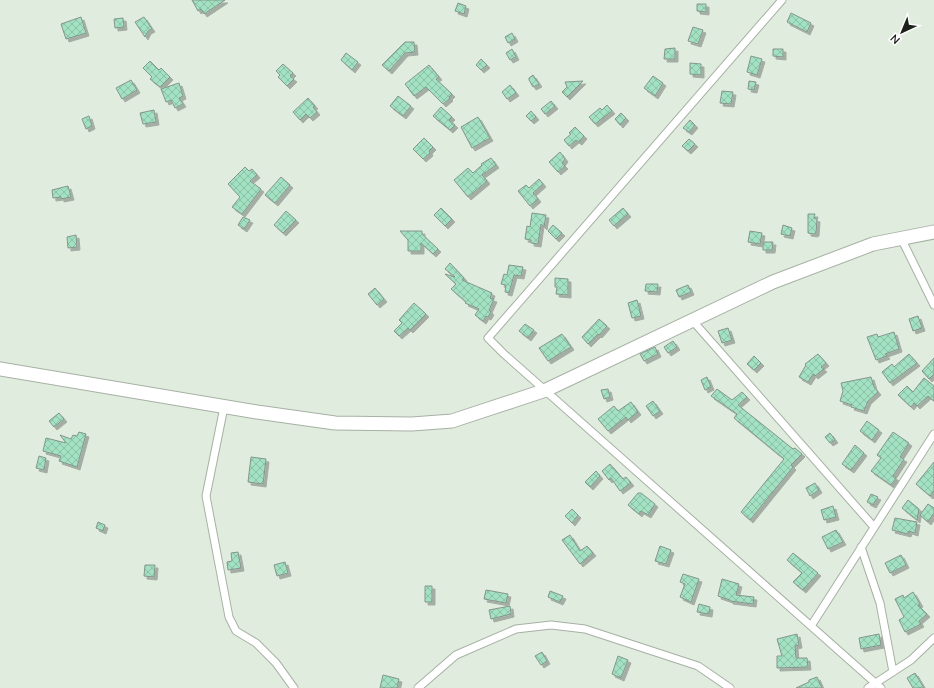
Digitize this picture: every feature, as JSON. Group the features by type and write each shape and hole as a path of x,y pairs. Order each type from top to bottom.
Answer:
{"highway":[{"path":"0,369 224,407 335,423 412,424 452,421 546,390 772,282 873,244 934,232"}],"street":[{"path":"782,0 488,338 878,686"},
{"path":"901,238 934,305"},
{"path":"692,320 874,527"},
{"path":"224,407 206,496 229,617 236,631 256,643 276,663 294,688"},
{"path":"811,626 934,434"},
{"path":"861,547 880,603 893,672"},
{"path":"418,688 456,655 516,629 551,625 585,629 698,666 730,688"},
{"path":"868,688 878,686 893,672 911,660 934,638"}],"building":[{"path":"192,0 225,0 204,14 201,9 198,11"},
{"path":"458,3 466,6 464,14 455,11"},
{"path":"697,4 706,4 706,12 697,11"},
{"path":"791,13 811,23 807,32 787,22"},
{"path":"81,17 86,33 66,39 61,24"},
{"path":"144,17 152,29 148,31 145,37 135,22"},
{"path":"123,18 124,27 115,28 114,19"},
{"path":"693,27 703,30 698,44 688,41"},
{"path":"512,33 515,39 508,43 505,37"},
{"path":"405,42 414,42 415,52 405,53 389,71 382,65"},
{"path":"675,48 675,59 664,59 665,49"},
{"path":"512,49 516,57 510,60 506,53"},
{"path":"773,49 783,49 783,57 773,56"},
{"path":"346,53 358,62 352,70 341,60"},
{"path":"751,56 762,59 757,75 747,72"},
{"path":"481,59 487,65 481,70 476,65"},
{"path":"150,61 159,70 161,68 170,77 160,87 150,79 152,77 143,68"},
{"path":"690,63 701,64 701,75 690,74"},
{"path":"283,64 293,73 290,76 294,79 287,86 278,77 280,75 276,71"},
{"path":"429,65 439,77 436,79 452,94 443,104 426,87 414,96 405,84"},
{"path":"533,75 539,84 533,87 529,78"},
{"path":"653,76 663,83 655,96 644,88"},
{"path":"131,80 137,90 122,99 116,88"},
{"path":"583,81 567,97 562,92 567,87 565,82"},
{"path":"749,81 756,82 754,90 748,89"},
{"path":"179,83 183,96 179,98 183,104 175,108 171,100 166,102 161,89"},
{"path":"510,85 516,93 507,99 502,92"},
{"path":"722,91 733,92 731,104 720,103"},
{"path":"398,96 411,106 403,116 390,106"},
{"path":"308,98 315,106 313,107 317,112 310,118 306,114 300,120 293,112"},
{"path":"551,101 555,106 545,114 541,109"},
{"path":"607,105 612,111 595,124 589,117 600,108 602,110"},
{"path":"441,107 452,117 449,120 455,125 450,130 433,116"},
{"path":"154,110 156,122 143,124 140,113"},
{"path":"531,111 536,117 531,121 526,116"},
{"path":"621,113 626,118 620,125 615,119"},
{"path":"89,116 92,126 86,129 82,119"},
{"path":"478,117 490,138 472,148 461,127"},
{"path":"690,120 695,125 689,132 683,128"},
{"path":"575,127 584,136 579,142 576,140 569,146 564,140 571,134 569,133"},
{"path":"424,138 433,147 429,151 430,153 423,159 413,149"},
{"path":"689,139 695,144 688,151 682,146"},
{"path":"560,152 565,159 562,163 565,166 558,172 549,162"},
{"path":"491,158 496,165 482,175 487,181 468,197 454,180 468,168 473,173 482,165 481,164"},
{"path":"245,167 249,171 252,169 257,175 250,181 261,189 242,214 232,207 240,197 228,184"},
{"path":"281,177 290,185 275,203 265,195"},
{"path":"539,179 543,184 533,193 538,199 530,206 518,191 526,185 529,188"},
{"path":"68,186 71,197 61,199 61,197 53,198 52,190"},
{"path":"441,208 452,219 445,226 434,215"},
{"path":"623,208 628,214 614,226 609,220"},
{"path":"286,211 296,220 283,233 274,225"},
{"path":"532,213 546,215 544,227 541,224 538,244 531,243 531,240 525,239 527,226 530,227"},
{"path":"808,214 815,214 814,218 817,219 816,233 814,234 808,233"},
{"path":"243,217 250,220 244,229 238,225"},
{"path":"553,225 562,233 556,239 548,231"},
{"path":"783,225 792,228 790,236 781,234"},
{"path":"400,231 422,231 422,234 438,249 433,254 421,243 421,251 408,251 408,240"},
{"path":"750,231 762,233 760,244 748,242"},
{"path":"76,235 77,247 68,248 67,237"},
{"path":"763,242 773,242 772,250 763,250"},
{"path":"450,263 464,278 462,280 492,293 490,298 494,299 489,310 491,312 483,321 475,315 479,309 465,303 466,302 451,289 456,284 445,274 455,277 445,269"},
{"path":"509,265 523,267 521,276 514,275 509,293 505,292 506,285 501,284 504,274 507,275"},
{"path":"555,278 568,279 568,295 556,294 557,287 555,287"},
{"path":"646,284 658,284 657,292 645,291"},
{"path":"688,285 691,292 679,297 676,290"},
{"path":"375,288 384,299 377,305 368,294"},
{"path":"637,300 641,316 632,318 628,303"},
{"path":"414,303 426,314 410,330 408,328 399,336 394,331 402,323 399,320"},
{"path":"918,316 922,328 913,331 909,319"},
{"path":"599,319 607,326 588,344 582,337"},
{"path":"525,324 534,330 528,338 519,331"},
{"path":"728,328 732,340 722,343 718,331"},
{"path":"894,332 899,349 885,354 887,356 876,360 867,337 877,334 878,337"},
{"path":"562,334 571,347 548,361 539,348"},
{"path":"673,341 677,347 668,353 664,347"},
{"path":"655,347 658,354 644,361 640,354"},
{"path":"818,354 826,363 821,367 824,369 815,376 813,374 808,382 799,377 806,365 805,364"},
{"path":"909,354 917,363 890,383 882,372 892,364 894,367"},
{"path":"754,356 761,363 754,370 747,364"},
{"path":"934,358 934,374 929,379 922,371"},
{"path":"707,377 711,387 705,390 701,380"},
{"path":"871,377 874,387 878,392 868,401 864,411 851,407 852,405 840,401 843,391 841,383"},
{"path":"924,378 934,386 934,401 928,396 917,406 914,403 911,407 898,395 907,386 913,392"},
{"path":"608,389 610,397 604,399 601,390"},
{"path":"717,389 732,400 742,392 747,397 738,405 793,449 795,448 802,454 791,465 793,467 750,520 741,512 784,459 734,418 737,414 711,396"},
{"path":"653,401 660,411 653,416 646,406"},
{"path":"631,402 638,412 628,420 626,417 608,431 598,419 614,406 618,411"},
{"path":"59,413 64,419 54,427 49,421"},
{"path":"867,421 879,430 872,440 860,431"},
{"path":"79,432 86,434 77,467 59,461 61,456 43,451 46,438 66,443 60,435 71,439 73,435 77,436"},
{"path":"893,432 909,443 900,457 904,459 893,476 896,478 891,485 871,471 881,458 877,455"},
{"path":"830,433 835,440 830,443 825,437"},
{"path":"855,445 864,453 851,470 842,464"},
{"path":"39,456 46,458 44,470 36,468"},
{"path":"251,457 266,459 263,484 248,482"},
{"path":"934,462 934,491 930,496 916,484"},
{"path":"610,464 623,479 626,477 631,483 620,491 611,478 609,480 602,471"},
{"path":"596,471 600,476 590,487 585,482"},
{"path":"815,483 819,490 810,496 806,488"},
{"path":"638,493 641,493 655,504 648,515 641,511 639,514 628,505"},
{"path":"871,494 878,497 873,505 867,502"},
{"path":"908,500 919,509 917,520 902,508"},
{"path":"928,504 934,508 934,513 928,522 920,515"},
{"path":"833,506 836,517 824,520 821,510"},
{"path":"572,509 578,515 572,523 565,516"},
{"path":"895,518 917,522 915,533 909,531 908,534 892,530"},
{"path":"98,522 105,525 103,531 96,528"},
{"path":"836,530 843,542 828,549 822,537"},
{"path":"570,535 580,551 587,546 593,553 580,564 562,540"},
{"path":"660,546 671,550 666,564 655,561"},
{"path":"238,552 241,568 228,570 227,562 232,561 231,553"},
{"path":"793,553 818,573 803,590 793,582 802,573 787,560"},
{"path":"901,555 906,565 890,573 885,563"},
{"path":"285,562 288,573 277,576 274,565"},
{"path":"145,565 155,565 154,577 144,576"},
{"path":"683,574 699,579 691,602 680,597 685,584 680,582"},
{"path":"722,579 739,584 736,595 754,597 753,604 730,601 718,596"},
{"path":"425,586 432,586 432,602 425,602"},
{"path":"486,590 508,594 506,603 484,599"},
{"path":"550,591 563,596 560,602 548,597"},
{"path":"913,592 920,604 918,605 927,614 919,621 921,624 905,632 899,620 904,617 895,599 903,595 904,598"},
{"path":"699,604 710,607 709,614 697,612"},
{"path":"510,606 511,614 491,619 489,610"},
{"path":"797,634 799,645 795,646 796,658 807,658 808,667 777,668 777,656 782,656 777,639"},
{"path":"879,634 881,645 861,649 859,638"},
{"path":"542,652 547,661 541,665 535,656"},
{"path":"618,656 628,660 621,678 612,674"},
{"path":"915,673 924,688 913,688 907,678"},
{"path":"383,675 399,679 397,688 380,688"},
{"path":"817,677 822,688 796,688 809,682 809,680"}]}
